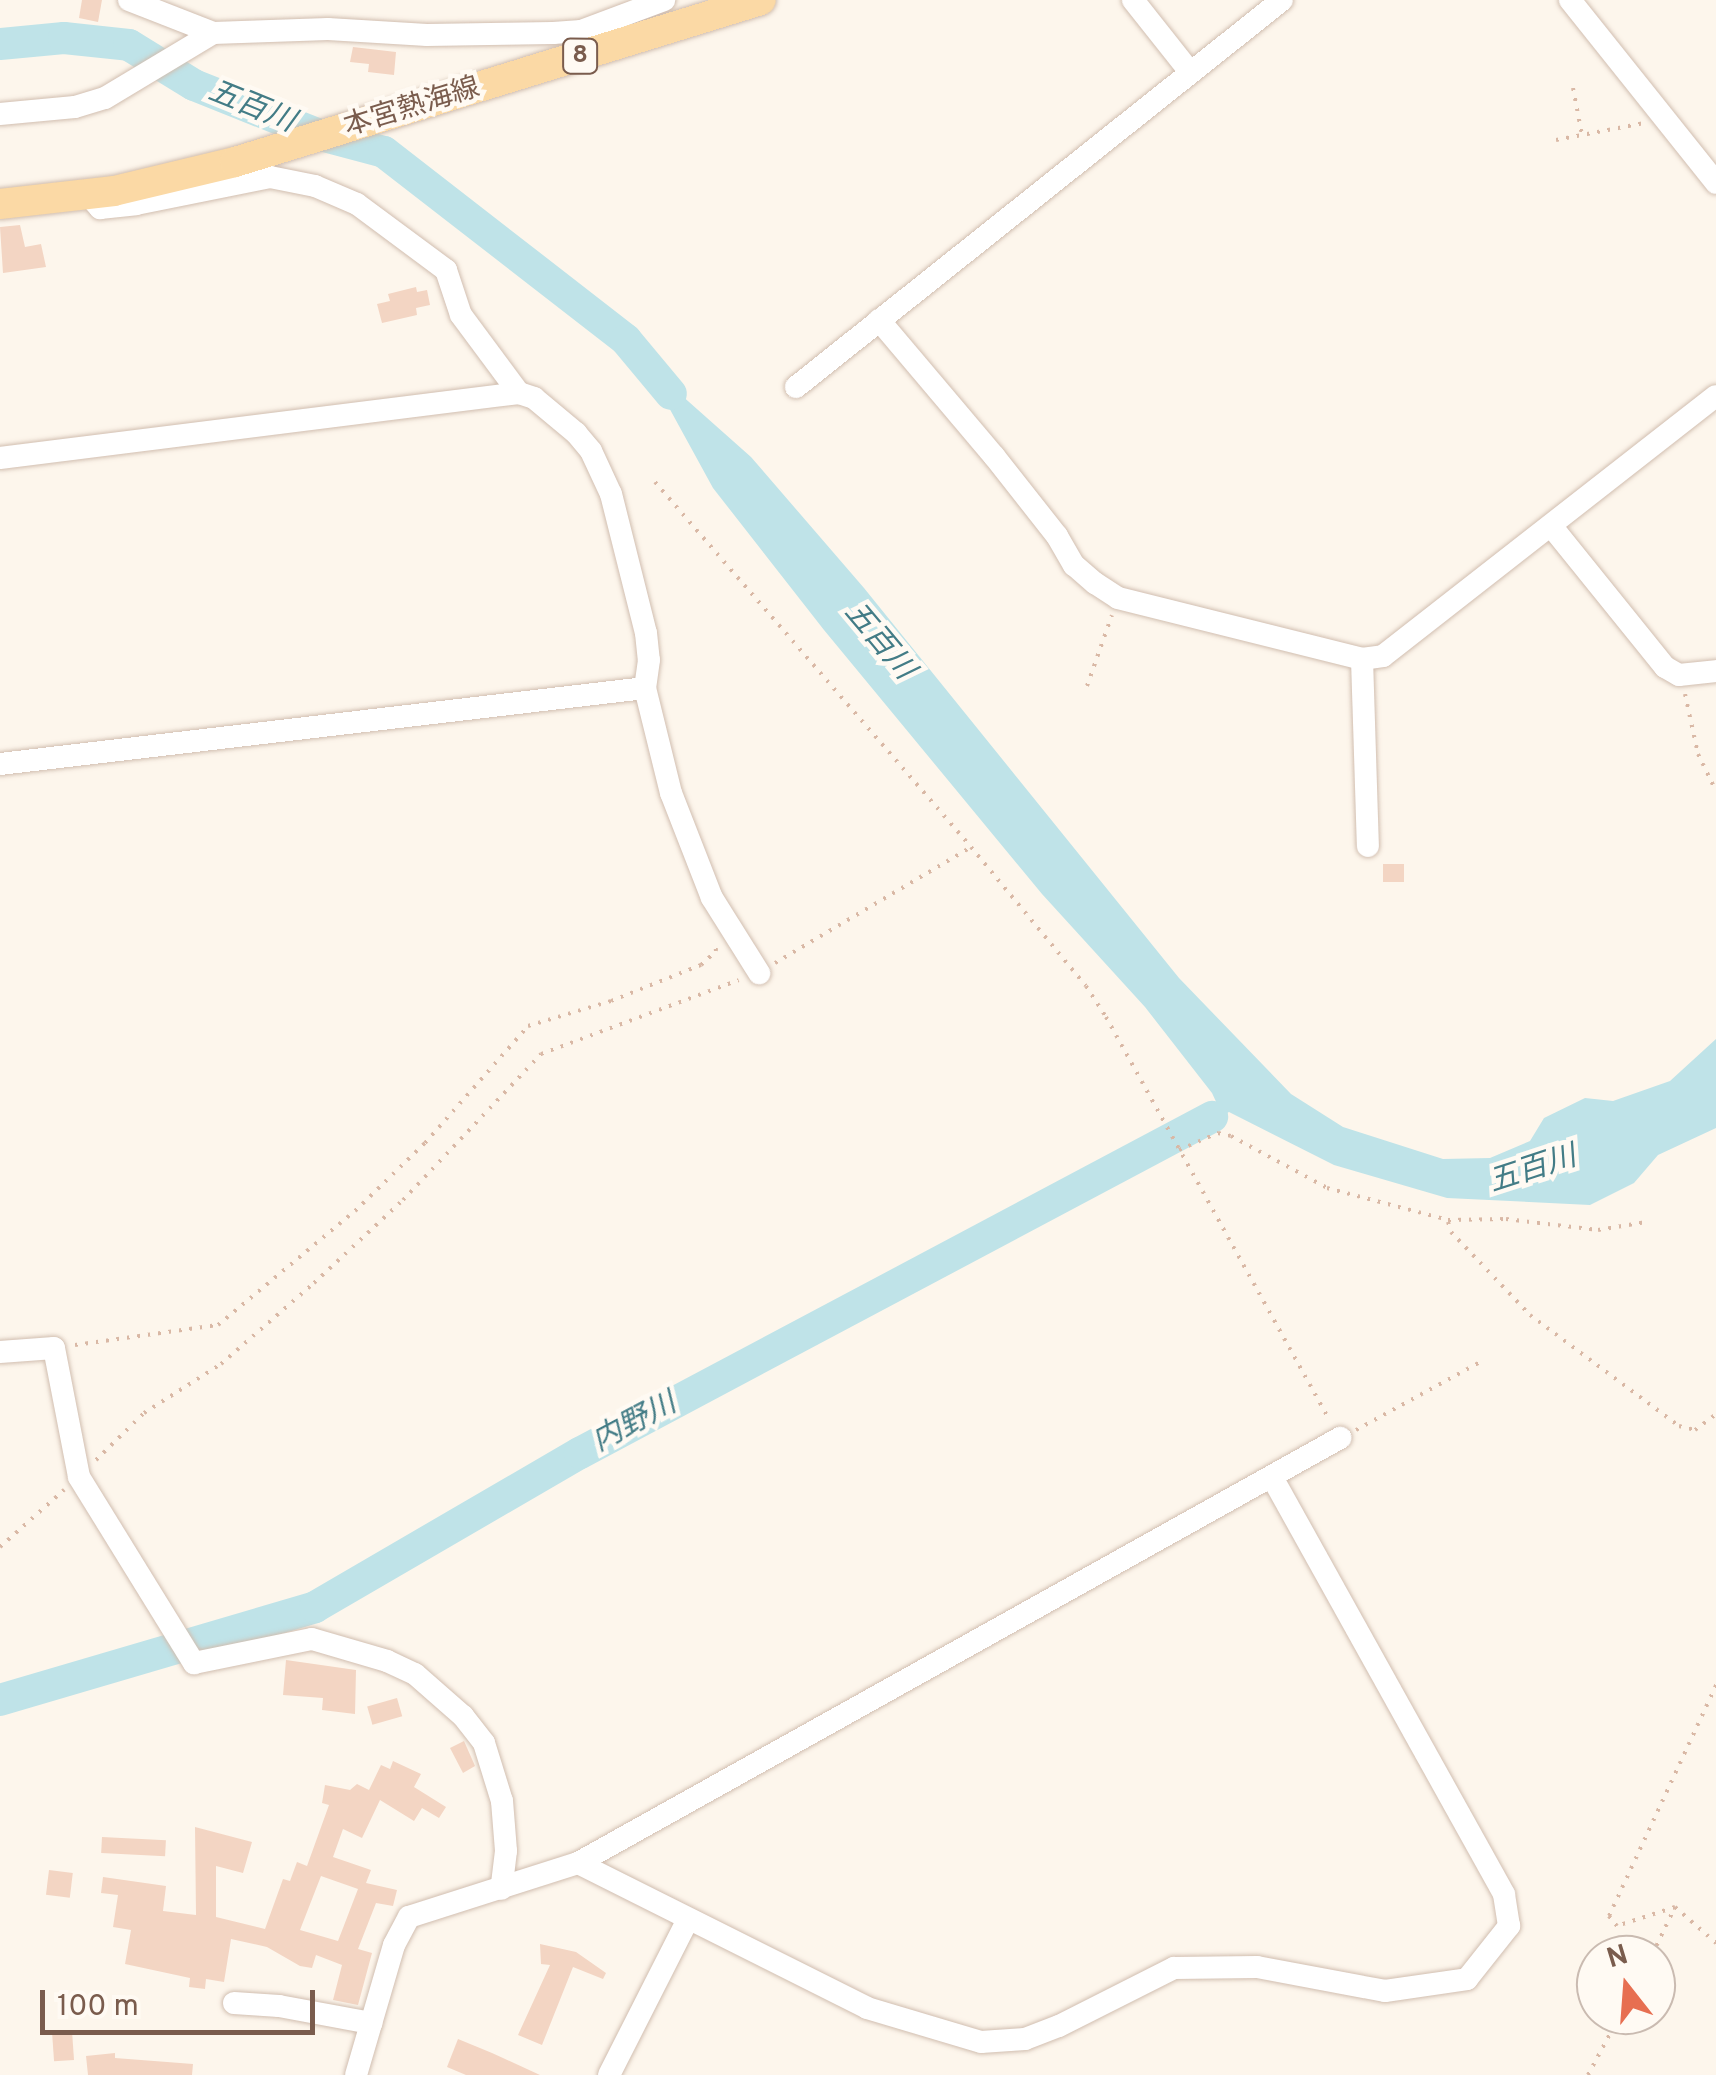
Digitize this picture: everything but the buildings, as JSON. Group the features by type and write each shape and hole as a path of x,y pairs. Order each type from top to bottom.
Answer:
{"main road":[{"name":"本宮熱海線","path":"0,204 87,195 236,162 761,0"}],"street":[{"path":"129,0 206,38"},
{"path":"0,114 75,107 105,98 206,38 328,29 427,35 567,32 664,0"},
{"path":"1133,0 1190,72"},
{"path":"796,387 1282,0"},
{"path":"1570,0 1716,183"},
{"path":"87,195 100,208 270,177 314,186 357,204 446,270 461,315 519,394 562,419 600,467 618,514 643,617 650,660 646,688 671,793 712,898 759,973"},
{"path":"879,320 994,456 1057,536 1074,566 1118,598 1362,658 1383,656 1716,396"},
{"path":"0,458 519,394"},
{"path":"1552,526 1665,667 1679,675 1716,671"},
{"path":"1362,658 1368,846"},
{"path":"0,764 646,688"},
{"path":"0,1352 54,1348 78,1476 194,1663 312,1639 387,1661 438,1692 476,1730 488,1756 505,1819 501,1889"},
{"path":"356,2075 397,1934 409,1917 578,1863 1340,1438"},
{"path":"578,1863 866,2008 981,2042 1025,2038 1042,2032 1174,1968 1257,1967 1385,1991 1452,1982 1473,1974 1509,1926 1504,1894 1272,1478"},
{"path":"609,2075 688,1918"},
{"path":"234,2003 278,2006 371,2023"}],"path":[{"path":"1572,88 1582,135"},
{"path":"1556,140 1650,122 1661,114"},
{"path":"655,482 838,688 1086,986 1180,1150 1291,1358 1340,1438 1480,1362"},
{"path":"1086,686 1118,598"},
{"path":"1679,675 1702,765 1716,790"},
{"path":"0,1547 144,1413 221,1364 314,1283 404,1200 542,1054 759,973 970,847"},
{"path":"54,1348 218,1324 355,1211 424,1144 528,1026 611,1000 701,965 716,951 710,929"},
{"path":"1180,1150 1218,1133 1232,1136 1327,1188 1448,1220 1506,1220 1598,1230 1646,1222"},
{"path":"1448,1220 1451,1232 1530,1314 1679,1426 1695,1430 1716,1414"},
{"path":"1676,1907 1616,1926 1609,1916 1716,1685"},
{"path":"1676,1907 1716,1943"},
{"path":"1662,1935 1676,1907"},
{"path":"1588,2075 1609,2035"}],"water":[{"path":"644,362 751,457 864,588 1179,978 1291,1094 1343,1127 1443,1159 1490,1158 1530,1141 1544,1118 1585,1098 1613,1101 1670,1081 1716,1039 1716,1128 1658,1155 1634,1183 1590,1205 1447,1198 1334,1165 1229,1112 1175,1139 1173,1134 1218,1106 1212,1093 1145,1007 1042,894 824,630 713,488"}],"waterway":[{"name":"五百川","path":"0,44 64,38 129,45 194,85 317,134 384,152 626,340 671,394"},
{"name":"内野川","path":"0,1700 315,1607 580,1453 1212,1117"}]}
